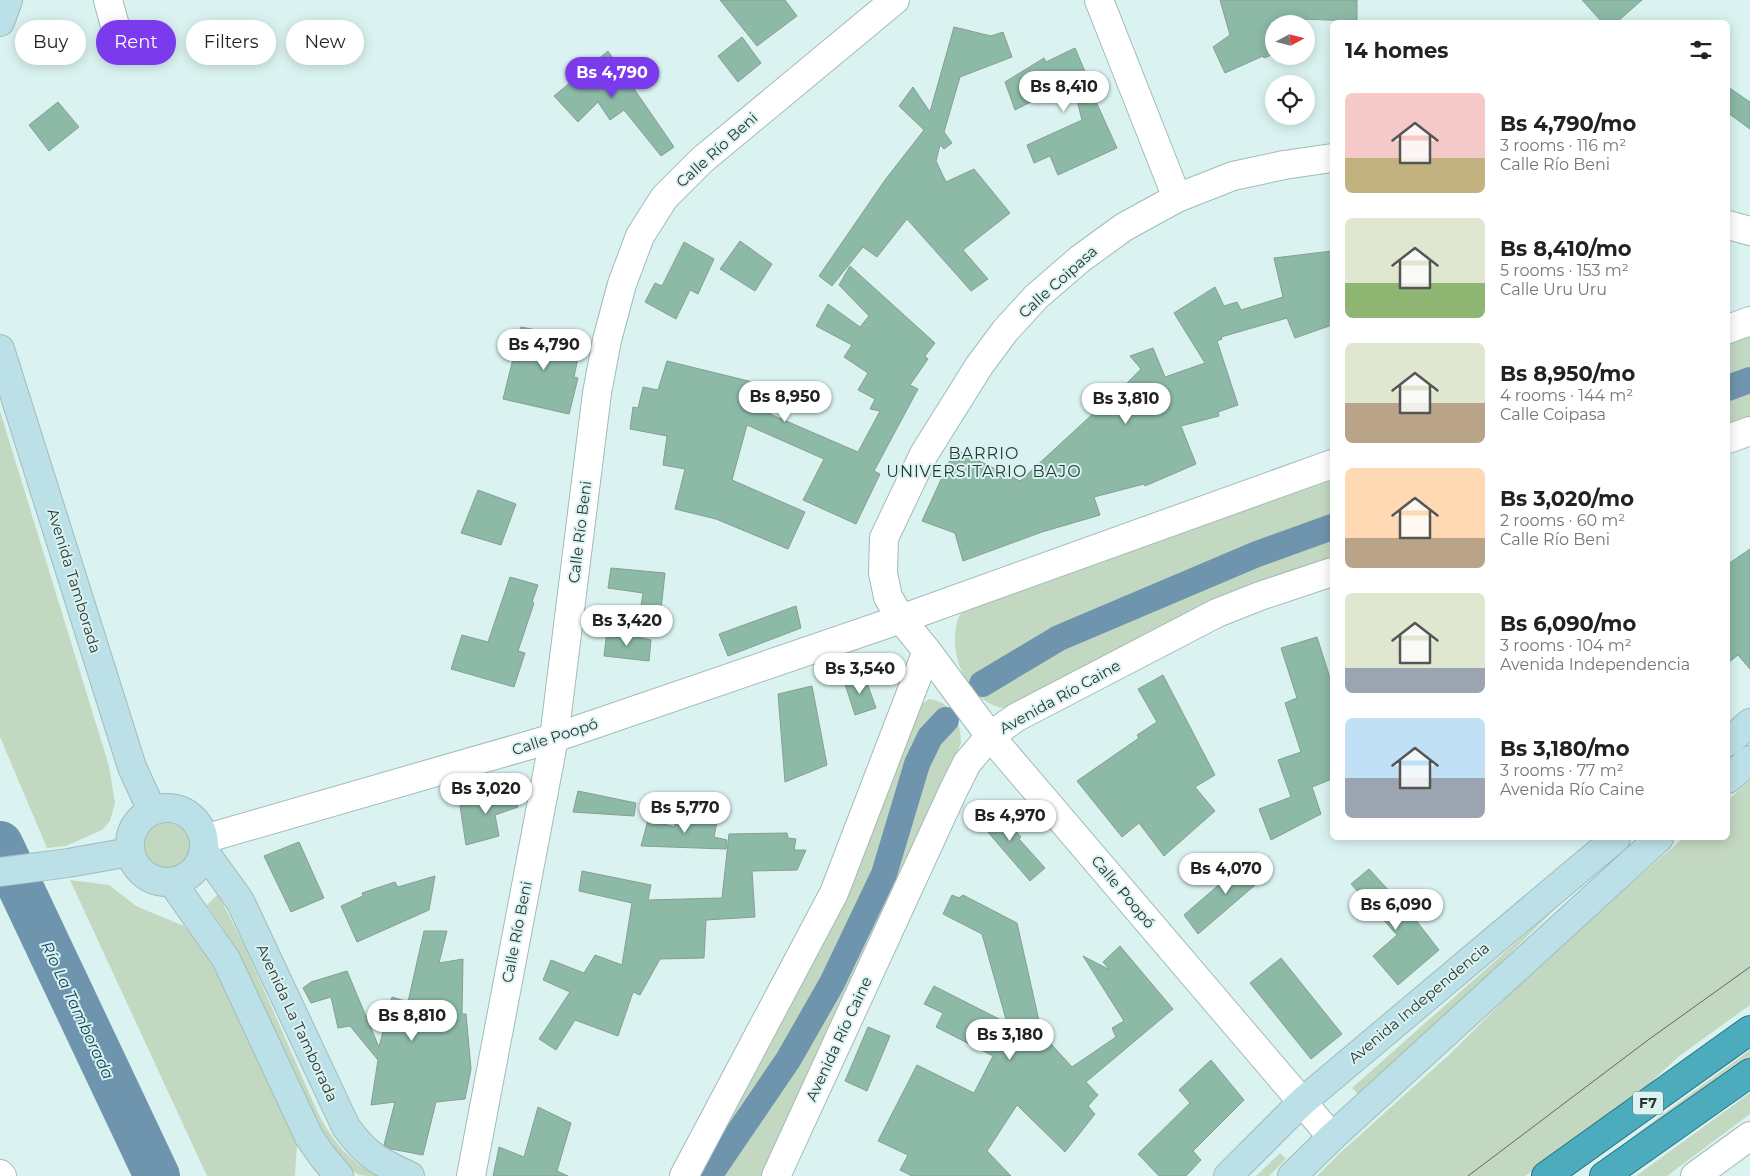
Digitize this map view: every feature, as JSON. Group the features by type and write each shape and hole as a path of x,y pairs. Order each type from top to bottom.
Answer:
{"highway":[{"name":"F7","path":"1546,1176 1750,1030"},
{"name":"F7","path":"1604,1176 1750,1073"}],"main road":[{"path":"0,22 8,0"},
{"name":"Avenida Tamborada","path":"0,349 132,767 152,811"},
{"path":"1730,740 1750,723"},
{"path":"1730,777 1750,760"},
{"path":"162,808 174,808 185,812 194,819 200,828 204,845 200,863 194,872 184,879 172,882 158,882 146,876 135,865 130,852 134,828 139,820 152,811 162,808"},
{"name":"Avenida Independencia","path":"1228,1176 1302,1102 1614,840"},
{"path":"1292,1176 1332,1137 1658,840"},
{"name":"Avenida La Tamborada","path":"204,845 240,902 346,1127 360,1146 382,1164 410,1176"},
{"path":"0,872 68,864 130,852"},
{"path":"172,882 226,959 309,1137 339,1176"}],"street":[{"path":"108,0 113,20"},
{"name":"Calle Río Beni","path":"471,1176 554,738 597,393 607,340 622,284 640,236 664,198 702,160 895,0"},
{"path":"1099,0 1177,198"},
{"name":"Calle Coipasa","path":"901,619 888,597 886,589 883,573 884,538 924,454 979,366 1005,331 1036,297 1080,259 1124,227 1177,198 1233,176 1284,164 1330,158"},
{"path":"1730,226 1750,231"},
{"path":"1730,328 1750,321"},
{"path":"1730,438 1750,431"},
{"name":"Calle Poopó","path":"204,845 554,738 901,619 1330,465"},
{"name":"Avenida Río Caine","path":"776,1176 953,791 967,763 990,736 1017,717 1217,613 1260,596 1330,573"},
{"name":"Calle Poopó","path":"901,619 990,736 1332,1137"},
{"path":"684,1176 834,893 927,651"},
{"path":"1695,1176 1750,1136"}],"green space":[{"path":"1750,336 1750,417 1730,423 1730,343"},
{"path":"0,411 109,766 115,803 110,821 102,830 66,846 47,848 0,737"},
{"path":"1330,481 1330,560 1219,601 1095,661 1013,706 1000,708 979,696 965,678 960,667 955,645 956,624 961,613 979,601"},
{"path":"929,699 944,704 954,714 961,735 961,743 766,1176 693,1176 921,705"},
{"path":"1750,780 1750,1005 1678,1057 1629,1103 1525,1176 1317,1176 1450,1054 1538,966 1681,840 1730,840 1730,798"},
{"path":"162,823 172,823 186,833 190,846 186,859 180,865 172,869 162,869 148,859 144,851 144,841 154,827"},
{"path":"70,880 109,885 136,906 184,926 201,947 221,980 297,1144 295,1176 207,1176"},
{"path":"218,894 246,949 318,1113 343,1150 358,1164 378,1176 359,1175 353,1171 336,1153 318,1127 237,949 207,905"},
{"path":"1567,897 1479,984 1360,1096 1352,1088"},
{"path":"1750,1050 1750,1058 1624,1143"},
{"path":"1750,1093 1750,1114 1667,1176 1636,1176"},
{"path":"1280,1153 1286,1159 1269,1176 1256,1176"}],"building":[{"path":"720,0 785,0 797,16 757,46"},
{"path":"1220,0 1357,0 1357,20 1315,20 1315,15 1265,15 1265,58 1263,56 1225,73 1213,47 1230,35"},
{"path":"1582,0 1642,0 1619,20 1600,20"},
{"path":"954,27 991,36 1003,32 1012,57 960,77 944,132 952,143 944,149 940,145 936,161 946,182 974,169 1010,213 963,250 988,279 971,291 907,219 877,257 863,247 832,286 819,276 885,180 924,130 899,106 913,87 930,112"},
{"path":"742,37 761,63 738,82 718,56"},
{"path":"1075,48 1086,74 1084,75 1117,148 1058,175 1050,156 1034,163 1027,145 1082,120 1072,81 1015,110 1005,82 1044,58 1046,62"},
{"path":"608,51 674,147 661,156 624,110 610,120 598,102 578,122 554,96"},
{"path":"1730,88 1750,102 1750,129 1730,114"},
{"path":"58,102 79,127 49,151 29,125"},
{"path":"740,241 772,264 755,291 720,269"},
{"path":"684,242 714,259 698,294 690,290 676,319 645,302 655,283 662,286"},
{"path":"1330,251 1330,326 1295,338 1287,318 1221,337 1222,339 1217,341 1238,405 1218,412 1219,416 1181,426 1196,464 1145,486 1144,484 1094,497 1100,515 1042,532 963,561 955,533 922,521 955,449 1020,481 1096,411 1097,413 1141,369 1130,356 1153,348 1165,377 1205,363 1174,313 1215,287 1224,306 1237,302 1241,310 1283,297 1274,258"},
{"path":"850,266 935,343 925,356 928,359 910,385 918,389 874,471 880,474 856,524 803,500 824,459 747,425 732,480 805,512 788,549 716,519 675,509 685,469 663,465 667,436 630,429 633,407 638,408 643,387 658,390 667,361 781,389 770,414 858,452 880,411 870,409 875,399 858,390 868,373 844,357 852,345 816,326 828,304 860,327 869,316 839,285"},
{"path":"521,327 582,339 574,377 578,378 569,414 503,399"},
{"path":"478,490 516,504 501,545 461,533"},
{"path":"1750,549 1750,669 1738,655 1730,661 1730,563"},
{"path":"611,568 665,573 659,628 638,625 643,593 608,588"},
{"path":"510,577 538,585 518,651 525,653 514,687 451,669 462,635 488,642"},
{"path":"796,606 801,628 728,656 719,634"},
{"path":"607,631 651,640 649,661 604,656"},
{"path":"1317,637 1330,678 1330,780 1312,787 1321,814 1271,840 1259,809 1291,797 1278,760 1301,752 1285,703 1297,698 1281,648"},
{"path":"1163,675 1215,775 1195,787 1215,811 1164,856 1139,823 1122,837 1077,781 1139,738 1137,735 1157,722 1138,689"},
{"path":"865,677 876,708 855,715 844,681"},
{"path":"812,686 827,765 785,782 778,694"},
{"path":"513,786 518,807 495,815 499,836 466,845 460,806"},
{"path":"578,791 636,803 634,816 573,812"},
{"path":"987,804 1004,822 1006,820 1021,837 1019,839 1045,868 1030,881 974,816"},
{"path":"718,816 714,837 727,840 726,849 641,846 648,820 675,827 675,817"},
{"path":"787,833 788,838 796,839 794,850 806,850 797,870 752,871 755,917 706,920 704,958 660,959 640,995 633,992 618,1036 575,1020 556,1050 539,1039 570,992 543,980 551,960 584,973 595,955 622,965 632,903 579,891 582,871 651,885 648,900 722,898 729,834"},
{"path":"299,842 324,898 291,912 264,856"},
{"path":"1252,856 1268,874 1198,934 1184,915"},
{"path":"1369,869 1415,919 1439,950 1398,985 1373,956 1397,935 1351,884"},
{"path":"435,876 429,910 357,942 341,906 363,896 362,893 395,882 398,887"},
{"path":"952,895 959,898 963,895 1017,923 1042,1034 1072,1067 1116,1037 1112,1028 1124,1021 1083,956 1110,970 1103,962 1120,946 1173,1009 1086,1082 1098,1095 1088,1106 1095,1114 1065,1152 1017,1105 987,1151 1011,1176 912,1176 900,1170 908,1155 878,1141 917,1065 974,1093 993,1056 936,1027 943,1013 924,1004 934,986 1007,1023 982,934 943,914"},
{"path":"424,931 447,931 439,963 463,959 462,1014 466,1014 471,1069 465,1099 436,1102 423,1155 391,1149 384,1145 395,1102 371,1105 378,1060 350,1026 338,1028 331,997 311,1003 303,988 311,982 347,971 379,1047 392,997 408,1002"},
{"path":"1281,958 1342,1034 1311,1059 1250,983"},
{"path":"868,1027 890,1036 867,1091 845,1081"},
{"path":"1211,1060 1244,1100 1193,1151 1201,1160 1186,1176 1159,1176 1138,1154 1190,1103 1179,1090"},
{"path":"538,1107 571,1123 557,1171 568,1176 493,1176 499,1147 524,1157"}],"waterway":[{"path":"1730,387 1750,380"},
{"path":"982,684 1059,638 1257,554 1330,528"},
{"path":"709,1176 788,1060 832,983 884,874 917,764 930,737 946,720"},
{"name":"Río La Tamborada","path":"0,844 157,1176"}],"tram line":[{"path":"1468,1176 1648,1040 1750,967"}],"district":[{"name":"BARRIO UNIVERSITARIO BAJO","path":"984,462"}]}
